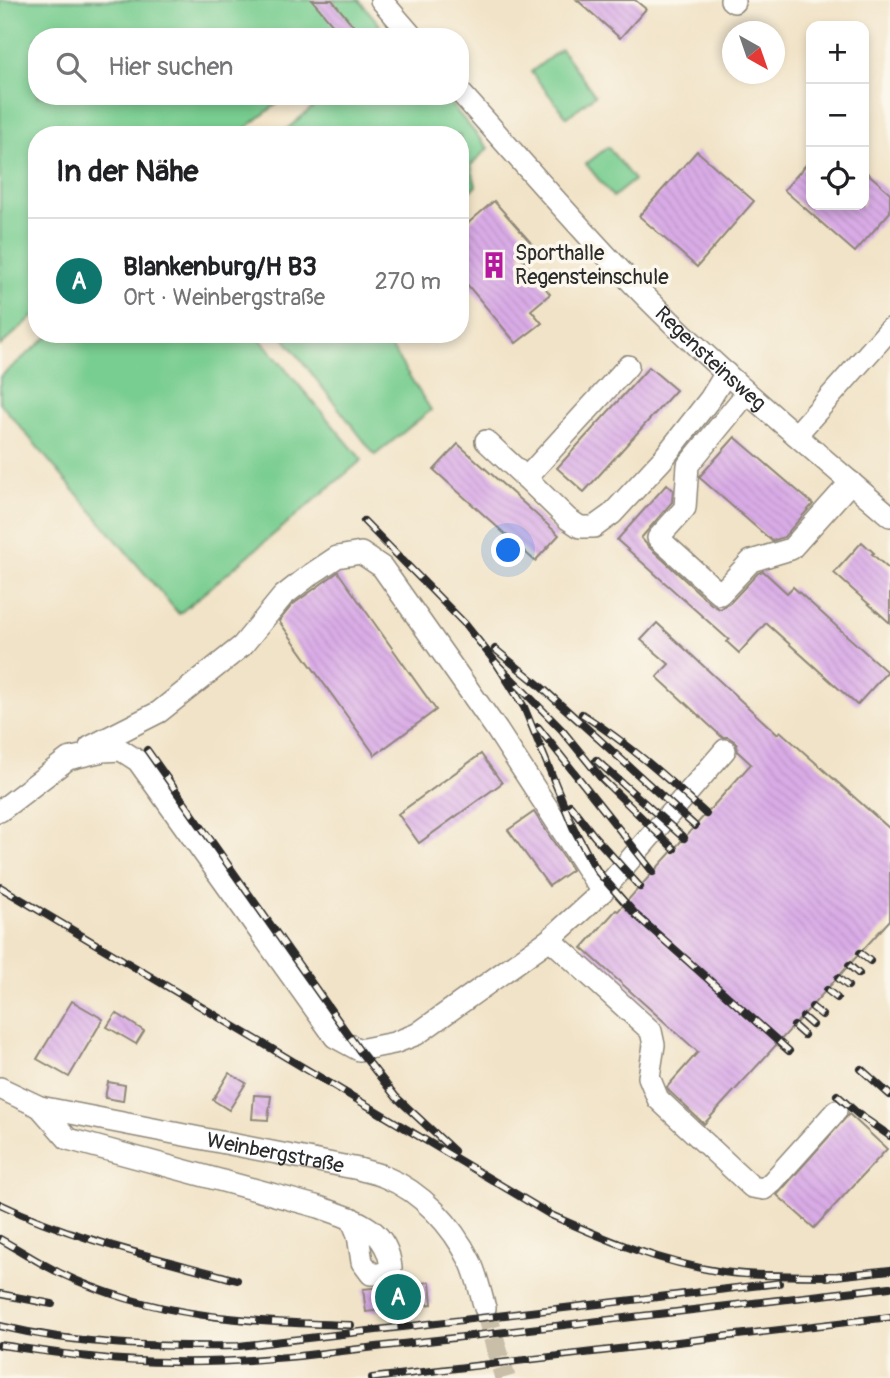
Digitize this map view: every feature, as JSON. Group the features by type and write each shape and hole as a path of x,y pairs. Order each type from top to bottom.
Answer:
{"street":[{"path":"381,0 405,28"},
{"name":"Regensteinsweg","path":"469,102 640,290 747,393 890,516"},
{"path":"796,435 890,329"},
{"path":"526,478 628,366"},
{"path":"486,441 568,519 580,527 594,527 612,514 662,460 710,399 726,373"},
{"path":"747,393 688,465 685,508 658,538 720,594 751,561 791,549 850,482"},
{"path":"0,811 68,759 159,712 242,646 283,596 337,557 361,552 382,568 497,730 602,892"},
{"path":"68,759 121,750 138,761 335,1037 359,1050 394,1044 417,1034 550,939 602,892 725,750"},
{"path":"550,939 651,1031 654,1045 649,1077 658,1099 752,1187 764,1189 773,1181 836,1111"},
{"name":"Weinbergstraße","path":"0,1088 40,1107 359,1169 383,1176 404,1186 433,1209 455,1235 471,1263 485,1308"},
{"path":"40,1107 68,1139 319,1206 351,1218"}],"green space":[{"path":"0,0 359,0 380,25 377,28 28,28 28,105 275,105 249,126 28,126 28,321 0,346"},
{"path":"561,49 595,95 567,117 531,72"},
{"path":"315,105 452,105 488,148 471,165 476,186 469,191 469,126 291,126"},
{"path":"608,147 634,180 613,197 586,164"},
{"path":"40,343 264,343 362,460 179,614 0,403 0,377"},
{"path":"288,343 389,343 431,410 375,455"}],"building":[{"path":"312,0 332,0 355,28 335,28"},
{"path":"577,0 635,0 646,9 620,38"},
{"path":"697,151 754,201 697,267 639,216"},
{"path":"806,165 806,209 784,190"},
{"path":"869,174 890,193 890,212 855,252 807,210 869,210"},
{"name":"Sporthalle Regensteinschule","path":"494,201 532,244 519,255 550,294 531,310 542,323 516,343 469,287 469,222"},
{"path":"649,367 676,390 584,492 557,468"},
{"path":"735,437 813,504 784,537 772,541 700,478"},
{"path":"458,444 559,535 535,561 434,470"},
{"path":"667,484 673,490 672,502 641,538 711,604 720,609 730,603 763,571 787,593 793,587 887,672 857,705 766,623 739,653 727,642 729,640 617,540"},
{"path":"862,542 890,570 890,623 834,573"},
{"path":"338,572 436,710 375,755 279,621 292,605"},
{"path":"657,623 777,734 780,731 890,829 890,920 704,1124 667,1087 698,1052 582,948 751,764 738,752 734,741 722,737 657,677 669,664 641,640"},
{"path":"481,754 502,783 419,843 398,814"},
{"path":"534,812 572,870 549,886 508,830"},
{"path":"72,1001 103,1019 69,1077 37,1059"},
{"path":"116,1013 144,1031 136,1044 107,1027"},
{"path":"229,1073 246,1083 229,1110 213,1100"},
{"path":"108,1082 125,1085 123,1101 105,1098"},
{"path":"254,1095 271,1096 268,1120 252,1119"},
{"path":"849,1114 887,1149 814,1228 777,1195"},
{"path":"430,1282 432,1304 366,1312 363,1289"}],"tunnel":[{"path":"485,1308 505,1378"}],"railway":[{"path":"364,521 465,624 497,664 562,730 601,778 674,849"},
{"path":"495,649 539,685 695,826"},
{"path":"497,664 524,707 573,827 598,872 636,915 789,1051"},
{"path":"582,714 646,761 706,814"},
{"path":"538,727 653,872"},
{"path":"147,750 359,1050 396,1097 454,1151"},
{"path":"596,760 684,838"},
{"path":"570,805 640,887"},
{"path":"0,887 551,1215 635,1250 700,1268 751,1275 836,1276"},
{"path":"860,953 870,961"},
{"path":"849,965 859,974"},
{"path":"838,978 848,986"},
{"path":"827,990 837,998"},
{"path":"812,1007 822,1015"},
{"path":"803,1017 812,1025"},
{"path":"794,1026 804,1035"},
{"path":"861,1069 890,1095"},
{"path":"837,1095 858,1114 890,1136"},
{"path":"0,1204 87,1238 237,1280"},
{"path":"0,1239 60,1273 130,1300 202,1315 351,1325"},
{"path":"827,1277 890,1270"},
{"path":"0,1326 119,1344 239,1346 779,1283"},
{"path":"0,1345 128,1360 251,1360 890,1287"},
{"path":"0,1294 52,1304"},
{"path":"372,1378 890,1317"}],"place":[{"name":"Sporthalle Regensteinschule","path":"494,265"},
{"name":"Blankenburg/H B3","path":"398,1297"}]}
